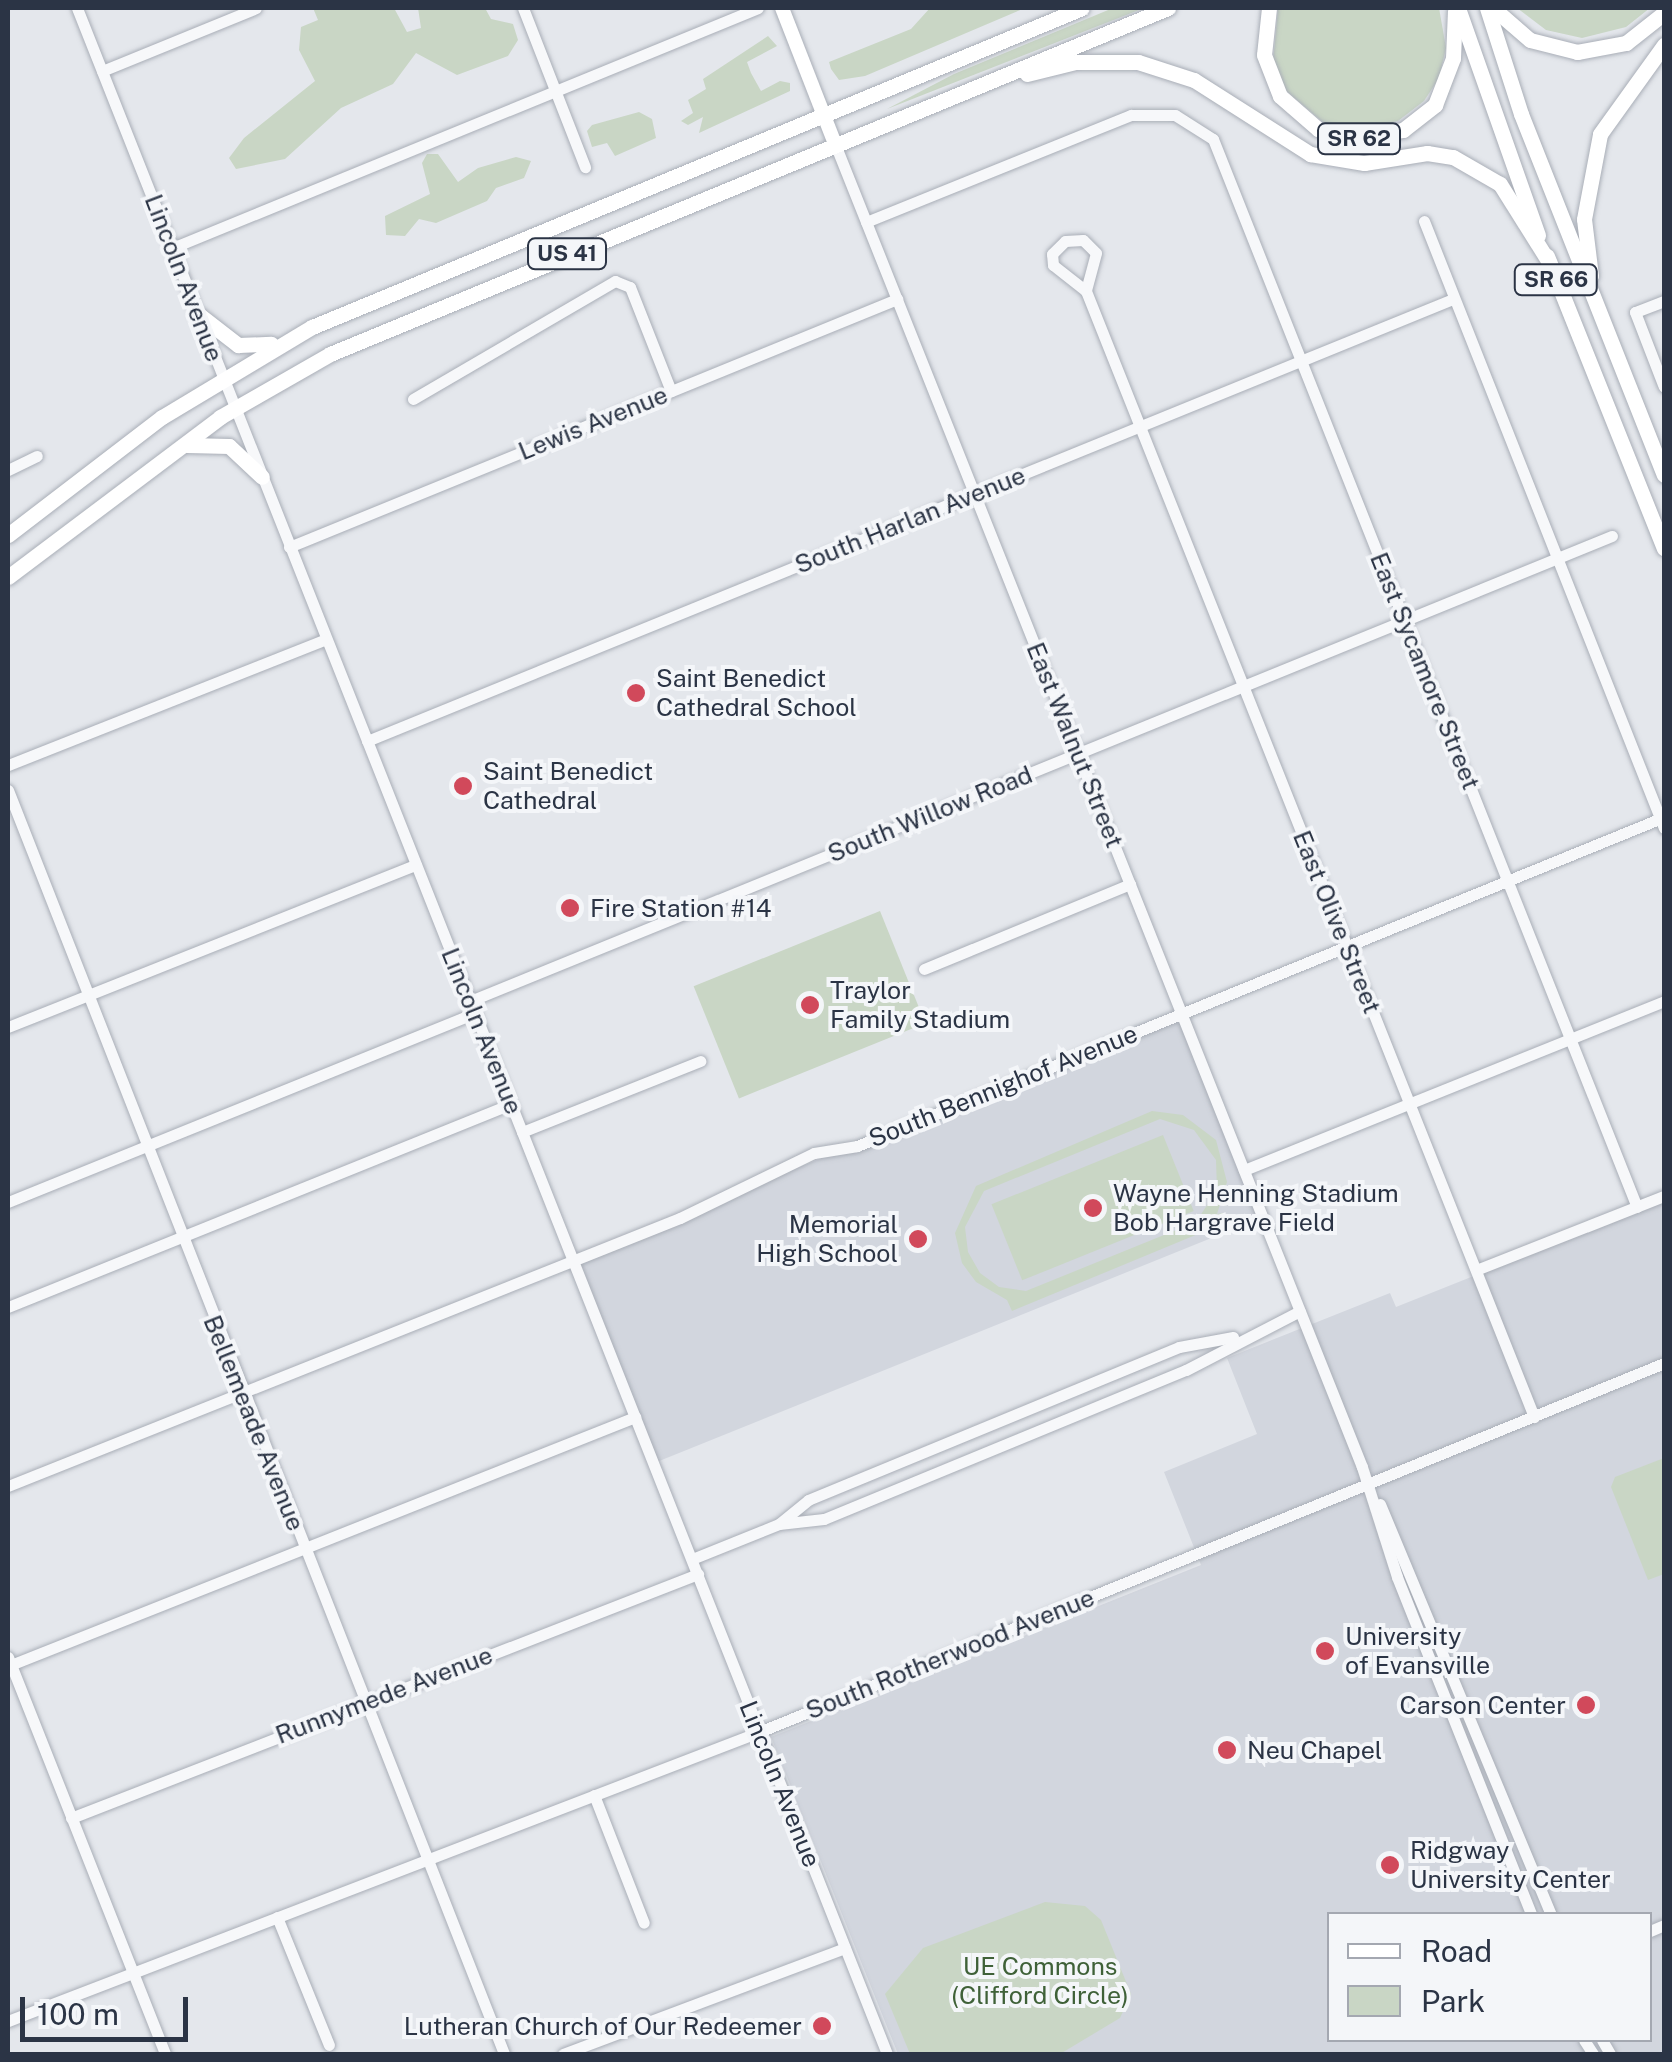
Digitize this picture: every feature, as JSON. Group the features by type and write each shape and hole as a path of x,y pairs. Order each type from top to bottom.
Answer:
{"highway":[{"path":"1029,29 1067,8"},
{"name":"US 41","path":"8,535 222,376 280,343 392,290 1082,8"},
{"name":"US 41","path":"8,576 235,408 375,333 1168,8"},
{"name":"SR 62","path":"1269,8 1264,54 1280,96 1318,130 1352,139 1403,130 1435,105 1453,58 1456,8"},
{"name":"SR 66","path":"1456,8 1549,262 1664,548"},
{"path":"1490,8 1530,40 1577,52 1626,43 1664,13"},
{"path":"1490,8 1592,295"},
{"name":"SR 66","path":"1664,45 1611,112 1592,157 1584,219 1592,295 1664,475"},
{"path":"933,104 1074,62 1154,66 1194,80 1310,154 1364,163 1427,154 1487,171 1549,262"},
{"path":"198,314 238,345 280,343"},
{"path":"174,450 202,442 230,446 262,477"}],"main road":[{"name":"East Walnut Street","path":"782,8 835,144"}],"street":[{"name":"Lincoln Avenue","path":"77,8 887,2054"},
{"path":"102,71 256,8"},
{"path":"523,8 585,166"},
{"path":"172,248 758,8"},
{"name":"East Sycamore Street","path":"866,222 1131,115 1175,114 1210,136 1637,1207"},
{"name":"East Walnut Street","path":"835,144 1369,1483 1413,1570 1550,1912"},
{"path":"1424,221 1663,821"},
{"path":"1083,240 1094,248 1096,264 1086,291 1053,265 1052,254 1064,241 1083,240"},
{"path":"413,399 606,283 622,282 630,287 671,391"},
{"name":"East Olive Street","path":"1086,291 1534,1417"},
{"name":"Lewis Avenue","path":"289,547 897,299"},
{"name":"South Harlan Avenue","path":"367,741 1453,299"},
{"path":"1664,301 1634,312 1664,387"},
{"path":"8,470 37,456"},
{"name":"South Willow Road","path":"470,1000 1612,536"},
{"path":"8,750 8,764 326,639"},
{"name":"Bellemeade Avenue","path":"8,790 85,997 504,2054"},
{"name":"South Bennighof Avenue","path":"8,1486 763,1183 814,1153 857,1146 1663,821"},
{"path":"8,1027 416,866"},
{"path":"924,968 1130,884"},
{"path":"1244,1170 1664,1001"},
{"path":"8,1202 475,1014"},
{"path":"522,1132 700,1061"},
{"path":"8,1307 511,1104"},
{"path":"1476,1270 1664,1196"},
{"path":"692,1559 780,1524 824,1518 1186,1370 1242,1336 1300,1311"},
{"path":"780,1524 808,1500 1179,1347 1242,1336"},
{"name":"South Rotherwood Avenue","path":"8,2020 759,1732 1664,1364"},
{"path":"165,2054 9,1662 635,1417"},
{"name":"East Walnut Street","path":"1369,1483 1397,1577 1530,1912"},
{"name":"Runnymede Avenue","path":"72,1818 698,1574"},
{"path":"594,1795 644,1923"},
{"path":"277,1916 329,2045"},
{"path":"564,2054 845,1948"}],"shaded area":[{"name":"Memorial High School","path":"1181,1013 1263,1217 654,1463 572,1259"},
{"name":"University of Evansville","path":"1664,1200 1664,2054 898,2054 771,1737 1201,1565 1164,1472 1257,1434 1227,1358 1390,1293 1396,1307"}],"green space":[{"path":"313,8 394,8 407,32 421,28 418,8 485,8 491,19 513,24 518,40 508,56 457,75 416,53 393,84 341,108 285,159 236,169 229,158 244,138 315,81 299,50 301,27 318,20"},
{"path":"930,8 1025,8 865,76 839,80 831,69 829,62 911,29"},
{"path":"1113,8 1144,8 887,109 954,74"},
{"path":"1278,8 1439,8 1446,48 1439,78 1424,101 1398,121 1361,130 1324,123 1285,90 1273,62"},
{"path":"1517,8 1650,8 1626,27 1582,38 1546,30"},
{"path":"768,36 777,46 747,62 751,73 761,91 780,81 790,83 790,91 699,133 703,117 688,125 681,121 693,113 688,100 706,89 703,79"},
{"path":"639,112 652,119 656,138 615,156 607,143 592,147 587,131 592,125"},
{"path":"427,154 438,154 458,182 478,168 516,157 531,161 524,178 496,188 487,201 436,223 419,219 405,236 386,235 385,216 430,194 422,163"},
{"name":"Traylor Family Stadium","path":"880,911 925,1023 739,1098 694,986"},
{"path":"1152,1111 1183,1115 1216,1140 1227,1182 1217,1214 1223,1213 1227,1222 1012,1311 1007,1300 976,1282 962,1263 955,1233 976,1186","holes":["1160,1119 1194,1130 1216,1160 1217,1190 1196,1222 1026,1291 999,1287 980,1273 968,1252 965,1227 984,1191"]},
{"name":"Wayne Henning Stadium Bob Hargrave Field","path":"1163,1135 1194,1211 1022,1280 991,1204"},
{"path":"1664,1458 1664,1574 1648,1580 1611,1487 1615,1477"},
{"name":"UE Commons (Clifford Circle)","path":"1045,1902 1085,1906 1101,1920 1131,1994 1120,2018 1060,2054 910,2054 885,1994 923,1948"}],"place":[{"name":"Saint Benedict Cathedral School","path":"636,693"},
{"name":"Saint Benedict Cathedral","path":"463,786"},
{"name":"Fire Station #14","path":"570,908"},
{"name":"Traylor Family Stadium","path":"810,1005"},
{"name":"Wayne Henning Stadium Bob Hargrave Field","path":"1093,1208"},
{"name":"Memorial High School","path":"918,1239"},
{"name":"University of Evansville","path":"1325,1651"},
{"name":"Carson Center","path":"1586,1705"},
{"name":"Neu Chapel","path":"1227,1750"},
{"name":"Ridgway University Center","path":"1390,1865"},
{"name":"Lutheran Church of Our Redeemer","path":"822,2026"}]}
